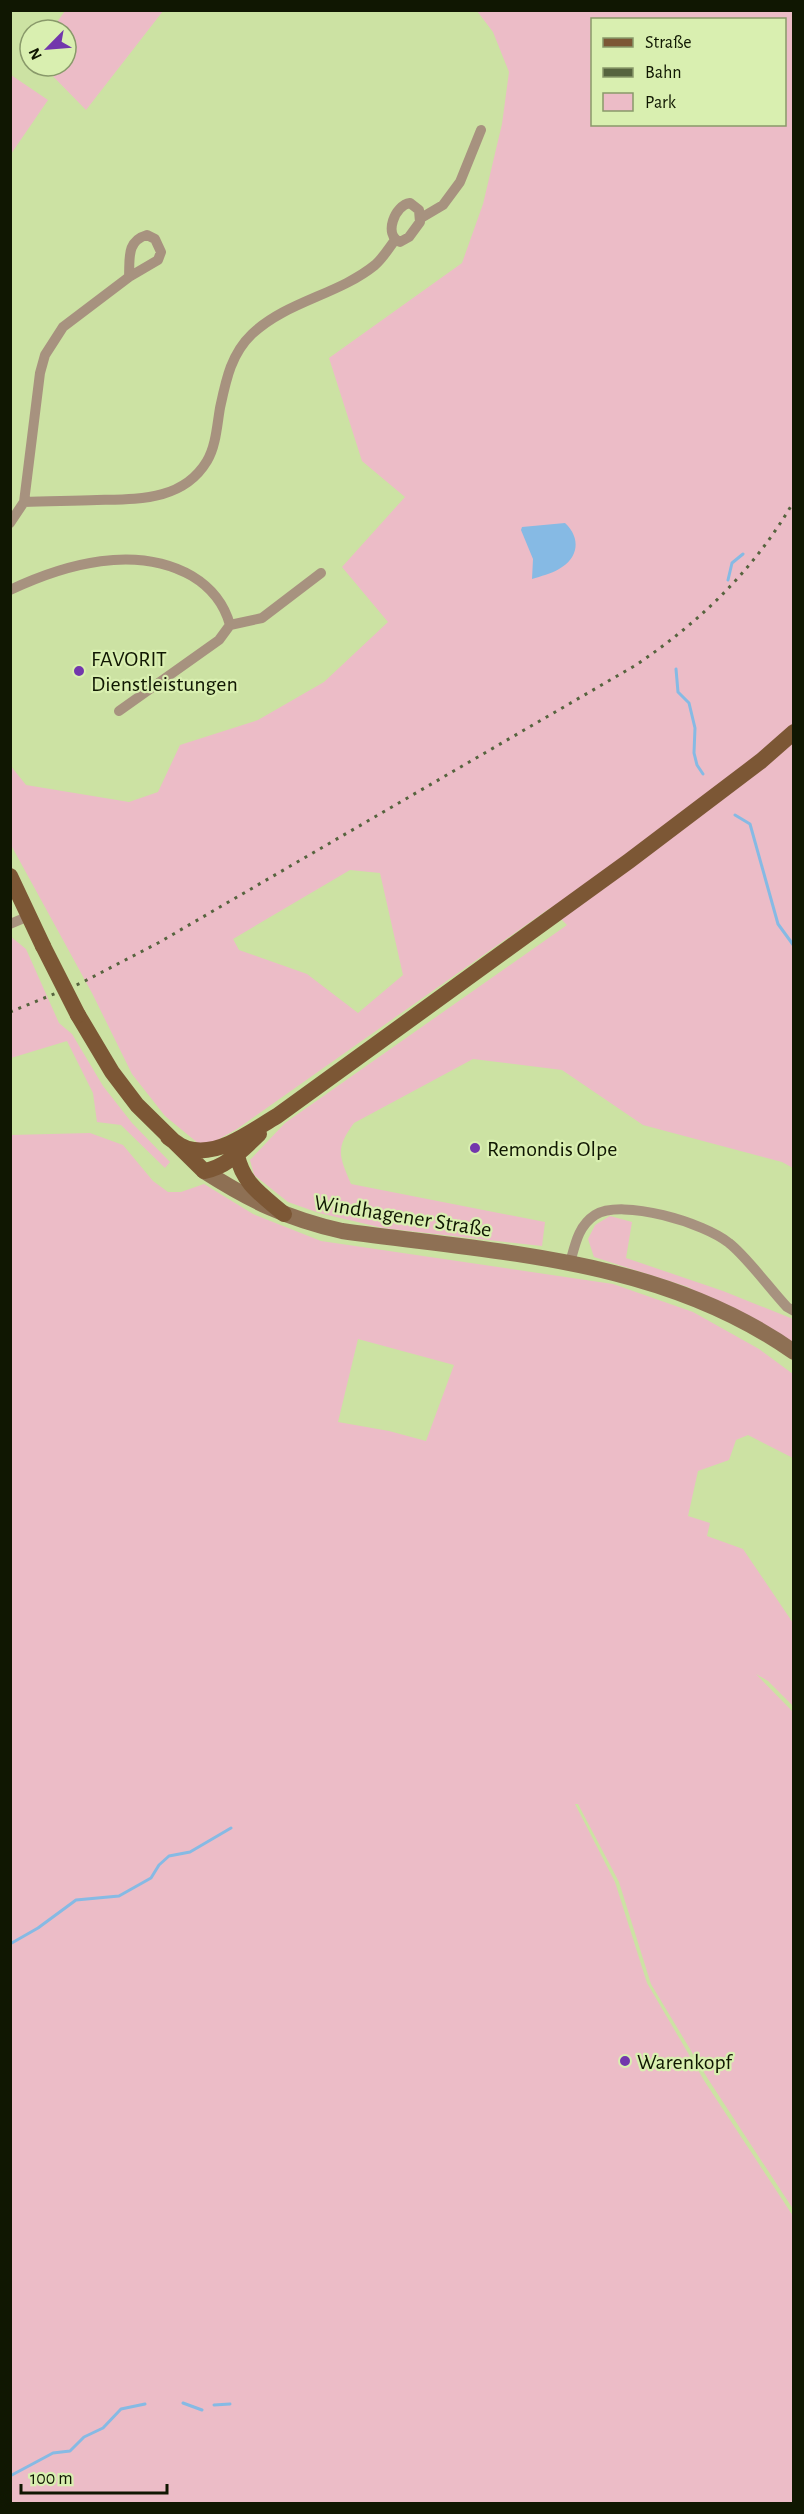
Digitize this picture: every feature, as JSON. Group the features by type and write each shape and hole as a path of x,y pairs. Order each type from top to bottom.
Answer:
{"main road":[{"path":"10,876 78,1015 112,1072 136,1105 204,1171 629,861 761,761 794,732"},
{"path":"168,1137 183,1147 193,1150 232,1150"},
{"path":"232,1150 247,1182 284,1214"},
{"name":"Windhagener Straße","path":"204,1171 250,1200 306,1223 342,1232 570,1263 650,1282 695,1297 732,1313 794,1352"}],"street":[{"path":"395,240 404,241 414,232 421,218 443,205 460,182 481,130"},
{"path":"395,240 392,230 393,220 400,208 410,203 417,207 421,218"},
{"path":"24,502 141,500 163,495 178,488 197,474 208,460 226,377 234,357 246,340 274,316 363,274 377,263 395,240"},
{"path":"10,523 24,502 40,373 45,355 63,327 129,277"},
{"path":"10,590 41,577 75,567 107,561 154,561 179,569 204,583 226,609 230,625"},
{"path":"119,711 219,640 230,625 262,618 321,573"},
{"path":"10,924 29,915"},
{"path":"570,1263 579,1233 586,1222 596,1214 618,1209 664,1216 703,1227 729,1243 787,1307 794,1311"}],"green space":[{"path":"65,11 163,11 86,110 55,78 78,78 78,18 60,18"},
{"path":"477,11 793,11 793,1168 782,1162 643,1125 562,1070 473,1059 354,1123 344,1139 342,1159 351,1184 545,1222 542,1246 383,1228 319,1213 288,1202 254,1175 250,1160 285,1123 567,925 550,908 237,1129 210,1144 199,1144 165,1116 132,1074 92,993 11,845 10,765 26,785 129,802 158,792 180,745 258,720 324,682 388,622 342,567 405,497 362,461 329,358 462,263 483,204 502,124 509,72 493,32","holes":["350,870 380,873 403,975 358,1013 307,974 239,950 233,939"]},
{"path":"11,75 48,100 11,154"},
{"path":"10,936 26,949 59,1023 72,1034 103,1086 132,1123 170,1162 165,1168 121,1125 97,1122 93,1093 67,1041 11,1058"},
{"path":"90,1133 123,1145 153,1181 168,1192 181,1192 204,1184 253,1214 321,1241 613,1284 693,1312 759,1349 793,1374 793,1458 748,1435 736,1440 729,1460 698,1471 688,1516 710,1523 707,1536 743,1549 793,1623 793,1706 768,1681 756,1674 793,1712 793,2209 708,2079 651,1984 619,1882 578,1804 575,1804 615,1882 647,1983 705,2082 793,2216 793,2503 11,2503 11,1135","holes":["358,1339 454,1365 426,1441 389,1431 338,1422"]},
{"path":"610,1216 632,1222 626,1258 723,1291 793,1319 793,1346 688,1287 594,1257 588,1239 595,1225"}],"water":[{"path":"565,523 574,535 576,548 574,554 556,571 532,579 533,559 521,530 522,527"}],"waterway":[{"path":"728,580 732,563 743,554"},
{"path":"676,669 678,692 689,703 695,728 694,753 697,765 703,774"},
{"path":"735,815 750,824 778,924 794,946"},
{"path":"10,1944 38,1928 76,1900 119,1896 151,1878 159,1865 169,1856 190,1852 231,1828"},
{"path":"183,2403 202,2410"},
{"path":"10,2476 53,2453 70,2451 84,2437 103,2428 121,2409 145,2404"},
{"path":"214,2405 230,2404"}],"railway":[{"path":"10,1012 81,983 158,943 636,665 682,631 744,572 762,550 794,501"}],"place":[{"name":"FAVORIT Dienstleistungen","path":"79,671"},
{"name":"Remondis Olpe","path":"475,1148"},
{"name":"Warenkopf","path":"625,2061"}]}
